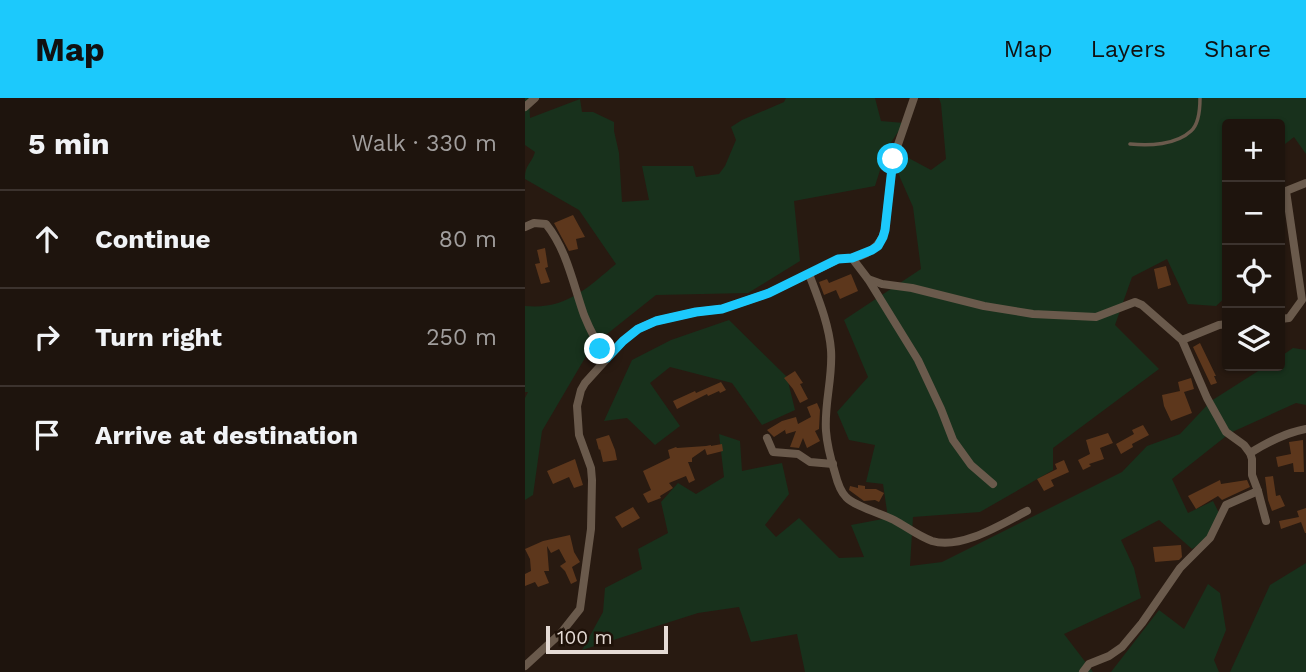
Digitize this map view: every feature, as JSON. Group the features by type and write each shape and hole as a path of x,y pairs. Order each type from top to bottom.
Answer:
{"street":[{"path":"525,107 535,98"},
{"path":"525,666 561,633 580,609 591,529 591,468 579,435 577,406 585,383 623,341 638,329 656,321 722,309 769,293 838,259 852,258 878,246 883,237 893,159 914,98"},
{"path":"1285,318 1289,318 1302,300 1286,191 1306,183"},
{"path":"525,227 534,223 547,225 557,237 575,282 584,315 607,358"},
{"path":"852,258 918,360 953,439 971,465 993,484"},
{"path":"809,274 829,332 832,353 826,430 832,464 844,495 849,500 887,516 933,541 953,542 981,534 1027,511"},
{"path":"868,279 882,285 912,288 984,306 1033,314 1096,317 1135,302 1142,305 1182,340 1207,398 1226,432 1250,453 1252,475 1266,521"},
{"path":"1182,340 1222,325"},
{"path":"1250,453 1272,440 1306,429"},
{"path":"767,438 773,452 798,454 810,462 832,464"},
{"path":"1083,672 1089,664 1122,647 1180,568 1210,538 1226,505 1258,491"}],"lane":[{"path":"1130,144 1152,146 1175,140 1192,131 1198,118 1200,98"}],"green space":[{"path":"525,98 529,98 530,118 580,99 582,112 593,112 614,122 622,202 649,200 642,166 693,166 696,177 719,174 736,140 731,127 784,102 786,98 875,98 881,121 904,123 888,147 931,170 946,159 939,98 1306,98 1306,154 1294,137 1285,144 1285,119 1222,119 1222,301 1216,306 1188,304 1167,259 1132,277 1115,325 1159,369 1053,448 1053,470 980,512 913,517 910,566 942,562 1122,472 1147,446 1180,434 1211,401 1258,371 1285,371 1285,354 1293,348 1306,350 1306,405 1296,403 1230,433 1172,479 1188,513 1213,501 1220,515 1211,537 1192,549 1159,520 1121,540 1134,568 1141,598 1064,634 1093,672 805,672 797,634 751,642 739,607 698,613 582,650 603,612 605,588 642,569 638,549 668,533 661,502 678,483 696,494 724,477 719,434 740,441 742,471 782,463 789,494 765,525 776,537 799,518 839,558 864,557 851,525 888,518 883,484 866,482 875,445 849,440 837,412 868,377 844,320 921,269 913,207 887,148 875,186 794,201 800,261 748,293 656,295 592,346 542,431 533,495 525,500 525,398 528,392 525,392 525,306 552,304 575,296 616,264 579,210 525,179 526,170 535,152 525,145"},
{"path":"729,320 787,377 795,410 762,425 732,383 670,367 650,383 680,426 655,445 627,418 604,421 632,360 671,340"},
{"path":"1306,563 1306,672 1230,672 1270,585"},
{"path":"1208,584 1220,593 1226,630 1214,660 1219,672 1111,672 1159,610 1184,629"}],"building":[{"path":"573,215 585,237 576,239 578,249 569,251 554,223"},
{"path":"545,248 548,267 545,268 550,282 541,284 535,264 540,263 537,250"},
{"path":"1166,266 1171,285 1158,289 1154,269"},
{"path":"851,274 858,291 840,299 836,290 824,295 819,282 827,279 829,283"},
{"path":"1200,343 1217,383 1211,385 1193,347"},
{"path":"795,371 803,383 800,384 808,399 800,403 784,378"},
{"path":"1191,378 1194,389 1184,392 1192,413 1171,421 1162,395 1180,391 1178,382"},
{"path":"721,382 726,390 720,393 707,394 677,409 673,401 695,391 696,393"},
{"path":"817,403 820,410 819,429 815,431 820,441 807,448 803,438 799,448 790,447 796,431 786,434 785,430 788,428 774,437 767,430 782,421 796,417 798,424 811,417 807,407"},
{"path":"1143,425 1149,435 1121,454 1116,444 1134,434 1132,430"},
{"path":"1108,433 1113,443 1100,448 1104,459 1089,464 1091,466 1083,470 1078,460 1090,454 1086,440"},
{"path":"609,435 617,460 603,462 596,439"},
{"path":"1303,440 1304,472 1294,472 1293,463 1278,467 1276,457 1291,454 1289,442"},
{"path":"722,444 723,451 707,455 705,449 692,458 692,462 688,462 695,480 689,483 686,476 669,483 673,488 660,496 661,498 648,503 643,494 651,490 643,471 670,458 668,450"},
{"path":"575,459 583,485 574,488 569,477 553,484 547,471"},
{"path":"1064,460 1069,472 1051,480 1054,486 1044,491 1037,479 1057,469 1055,464"},
{"path":"1273,476 1276,496 1280,495 1285,506 1272,511 1265,477"},
{"path":"1220,480 1221,484 1247,480 1250,487 1222,500 1218,496 1196,509 1188,496"},
{"path":"858,485 884,493 879,502 864,501 849,490 850,486 858,488"},
{"path":"633,507 640,518 622,528 615,517"},
{"path":"1306,508 1306,533 1301,522 1281,529 1279,521 1299,517 1297,511"},
{"path":"570,535 574,552 580,562 572,567 577,581 571,584 560,566 566,562 559,549 551,553 547,546 549,571 544,571 549,583 538,587 535,582 525,586 525,574 531,571 530,559 525,549 543,541"},
{"path":"1181,545 1182,557 1179,560 1155,562 1153,547"}],"route":[{"path":"600,349 607,358 638,329 656,321 722,309 769,293 838,259 852,258 872,250 878,246 885,230 893,159"}]}
